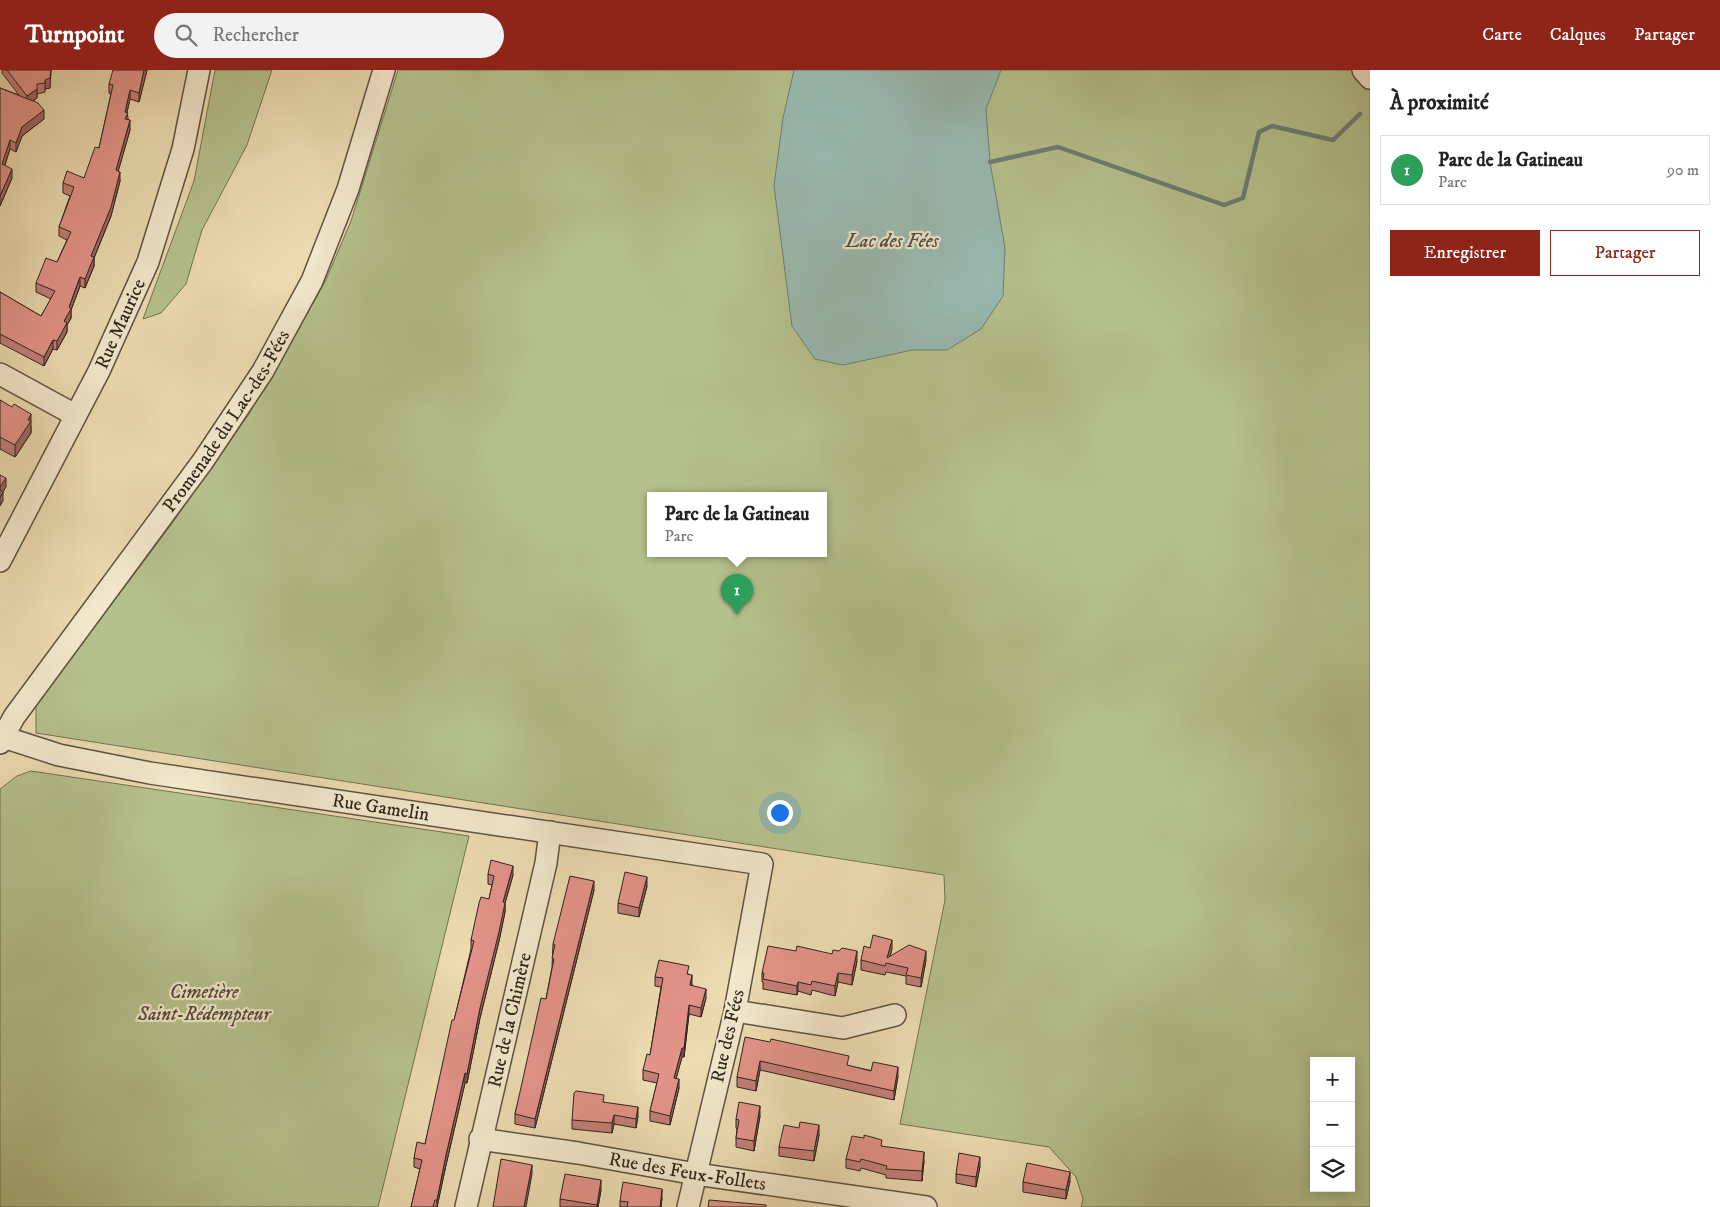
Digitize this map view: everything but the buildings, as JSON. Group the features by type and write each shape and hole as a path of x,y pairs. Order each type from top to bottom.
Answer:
{"street":[{"name":"Rue Maurice","path":"1,556 99,371 148,262 183,149 199,70"},
{"name":"Promenade du Lac-des-Fées","path":"1,739 14,717 203,461 263,371 315,272 348,189 384,70"},
{"path":"1363,70 1370,78"},
{"path":"0,374 75,415"},
{"name":"Rue Gamelin","path":"1,739 59,754 150,773 762,864"},
{"name":"Rue de la Chimère","path":"466,1207 480,1139 546,863 550,832"},
{"name":"Rue des Fées","path":"688,1207 734,1011 762,864"},
{"path":"734,1011 844,1028 895,1015"},
{"name":"Rue des Feux-Follets","path":"480,1139 578,1153 696,1174 926,1207"}],"green space":[{"path":"215,70 272,70 247,145 202,230 186,284 161,313 143,319 194,181"},
{"path":"398,70 1370,70 1370,1207 1081,1207 1083,1199 1076,1177 1049,1147 900,1124 945,900 944,875 36,733 36,705 171,525 249,414 325,282 351,221"},
{"name":"Cimetière Saint-Rédempteur","path":"31,771 469,836 378,1207 0,1207 0,789 17,776"}],"water":[{"name":"Lac des Fées","path":"794,70 1001,70 986,109 990,162 1005,248 1003,296 981,329 947,350 912,350 843,365 815,359 792,326 774,186 783,118"}],"waterway":[{"path":"990,162 1058,147 1224,205 1243,198 1259,132 1272,126 1333,140 1360,114"}],"place":[{"name":"Parc de la Gatineau","path":"737,615"}]}
